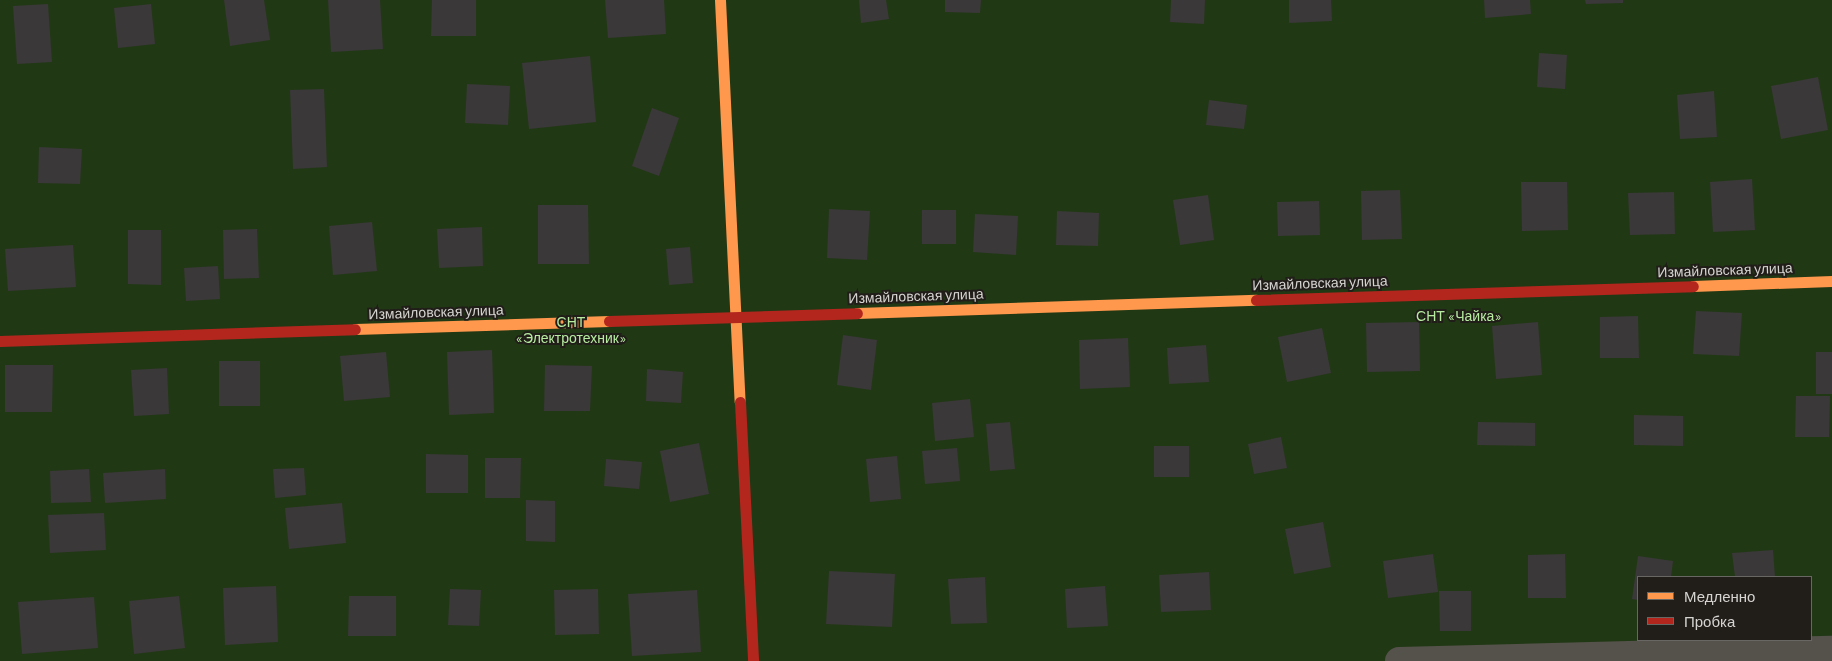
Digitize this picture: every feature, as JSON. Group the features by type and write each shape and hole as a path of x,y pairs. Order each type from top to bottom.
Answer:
{"street":[{"path":"720,0 753,661"},
{"name":"Измайловская улица","path":"0,341 1832,281"},
{"path":"1400,661 1832,650"}],"green space":[{"name":"СНТ «Электротехник»","path":"0,0 1832,0 1832,661 0,661"}],"building":[{"path":"224,0 264,0 270,40 230,46"},
{"path":"328,0 380,0 383,49 331,52"},
{"path":"432,0 476,0 476,36 431,36"},
{"path":"605,0 664,0 666,34 608,38"},
{"path":"859,0 886,0 889,19 861,23"},
{"path":"945,0 981,0 980,13 945,12"},
{"path":"1171,0 1205,0 1204,24 1170,22"},
{"path":"1289,0 1331,0 1332,21 1289,23"},
{"path":"1484,0 1530,0 1531,14 1485,18"},
{"path":"1585,0 1623,0 1623,3 1586,4"},
{"path":"48,4 52,62 17,64 13,6"},
{"path":"151,4 155,44 118,48 114,8"},
{"path":"1539,53 1567,55 1565,89 1537,87"},
{"path":"590,56 596,122 529,129 522,63"},
{"path":"1818,77 1828,130 1781,139 1771,86"},
{"path":"467,84 510,86 508,125 465,123"},
{"path":"324,89 327,167 293,169 290,90"},
{"path":"1714,91 1717,137 1680,139 1677,95"},
{"path":"1209,100 1247,105 1244,129 1206,125"},
{"path":"652,108 679,118 659,176 632,166"},
{"path":"39,147 82,149 80,184 38,183"},
{"path":"1752,179 1755,230 1713,232 1710,182"},
{"path":"1521,182 1567,182 1568,230 1522,231"},
{"path":"1400,190 1402,239 1362,240 1361,191"},
{"path":"1674,192 1675,234 1630,235 1628,193"},
{"path":"1208,195 1214,240 1180,245 1173,200"},
{"path":"1319,201 1320,235 1278,236 1277,202"},
{"path":"538,205 588,205 589,264 538,264"},
{"path":"829,209 870,211 867,260 827,258"},
{"path":"922,210 956,210 956,244 922,244"},
{"path":"1057,211 1099,213 1098,246 1056,245"},
{"path":"975,214 1018,216 1016,255 973,252"},
{"path":"372,222 377,271 333,275 329,226"},
{"path":"482,227 483,266 439,268 437,229"},
{"path":"257,229 259,278 224,279 223,230"},
{"path":"128,230 161,230 161,285 128,284"},
{"path":"73,245 76,287 8,291 5,249"},
{"path":"690,247 693,283 669,285 666,249"},
{"path":"218,266 220,299 186,301 184,268"},
{"path":"1696,311 1742,313 1739,356 1693,354"},
{"path":"1638,316 1639,358 1600,358 1600,317"},
{"path":"1419,322 1420,371 1367,372 1366,323"},
{"path":"1538,322 1542,375 1496,379 1492,326"},
{"path":"1322,328 1331,373 1287,382 1278,337"},
{"path":"843,335 877,340 871,390 837,385"},
{"path":"1128,338 1130,387 1080,389 1079,340"},
{"path":"1206,345 1209,382 1169,384 1167,348"},
{"path":"492,350 494,413 449,415 447,352"},
{"path":"386,352 390,397 344,401 340,356"},
{"path":"1816,352 1832,352 1832,394 1816,394"},
{"path":"219,361 260,361 260,406 219,406"},
{"path":"5,365 53,365 52,412 5,412"},
{"path":"545,365 592,366 590,411 544,411"},
{"path":"167,368 169,414 134,416 131,370"},
{"path":"647,369 683,372 681,403 646,401"},
{"path":"1796,396 1830,396 1829,437 1795,437"},
{"path":"970,399 974,437 935,441 932,403"},
{"path":"1634,415 1683,416 1683,446 1634,445"},
{"path":"1010,422 1015,469 990,471 986,424"},
{"path":"1478,422 1535,423 1535,446 1477,445"},
{"path":"1281,437 1287,468 1254,474 1248,444"},
{"path":"699,443 709,494 670,502 660,451"},
{"path":"1154,446 1189,446 1189,477 1154,477"},
{"path":"957,448 960,481 925,484 922,451"},
{"path":"426,454 468,455 468,493 426,493"},
{"path":"897,456 901,499 870,502 866,459"},
{"path":"485,458 521,458 520,498 485,498"},
{"path":"606,459 642,462 639,489 604,486"},
{"path":"304,468 306,495 275,498 273,469"},
{"path":"89,469 91,502 51,503 50,471"},
{"path":"165,469 166,499 105,503 103,473"},
{"path":"526,500 555,501 555,542 526,541"},
{"path":"342,503 346,543 289,549 285,508"},
{"path":"104,513 106,550 50,553 48,515"},
{"path":"1323,522 1331,567 1294,574 1285,529"},
{"path":"1773,550 1775,576 1735,576 1732,553"},
{"path":"1433,554 1438,592 1388,598 1383,561"},
{"path":"1565,554 1566,598 1528,598 1528,555"},
{"path":"1638,556 1673,561 1671,576 1637,576 1637,600 1632,599"},
{"path":"829,571 895,574 892,627 826,624"},
{"path":"1209,572 1211,610 1161,612 1159,575"},
{"path":"985,577 987,623 951,624 948,579"},
{"path":"276,586 278,642 225,645 223,588"},
{"path":"1105,586 1108,626 1067,628 1065,589"},
{"path":"450,589 481,590 479,626 448,625"},
{"path":"598,589 599,634 555,635 554,590"},
{"path":"697,590 701,652 632,656 628,594"},
{"path":"1439,591 1471,591 1471,631 1440,631"},
{"path":"179,596 185,648 134,654 129,601"},
{"path":"349,596 396,596 396,636 348,636"},
{"path":"94,597 98,648 22,654 18,602"}],"traffic: slow":[{"path":"720,0 740,402"},
{"path":"1693,286 1832,281"},
{"path":"857,313 1256,300"},
{"path":"355,329 609,321"}],"traffic: jam":[{"path":"1256,300 1693,286"},
{"path":"609,321 857,313"},
{"path":"0,341 355,329"},
{"path":"740,402 753,661"}],"park label":[{"name":"СНТ «Чайка»","path":"1459,316"}]}
